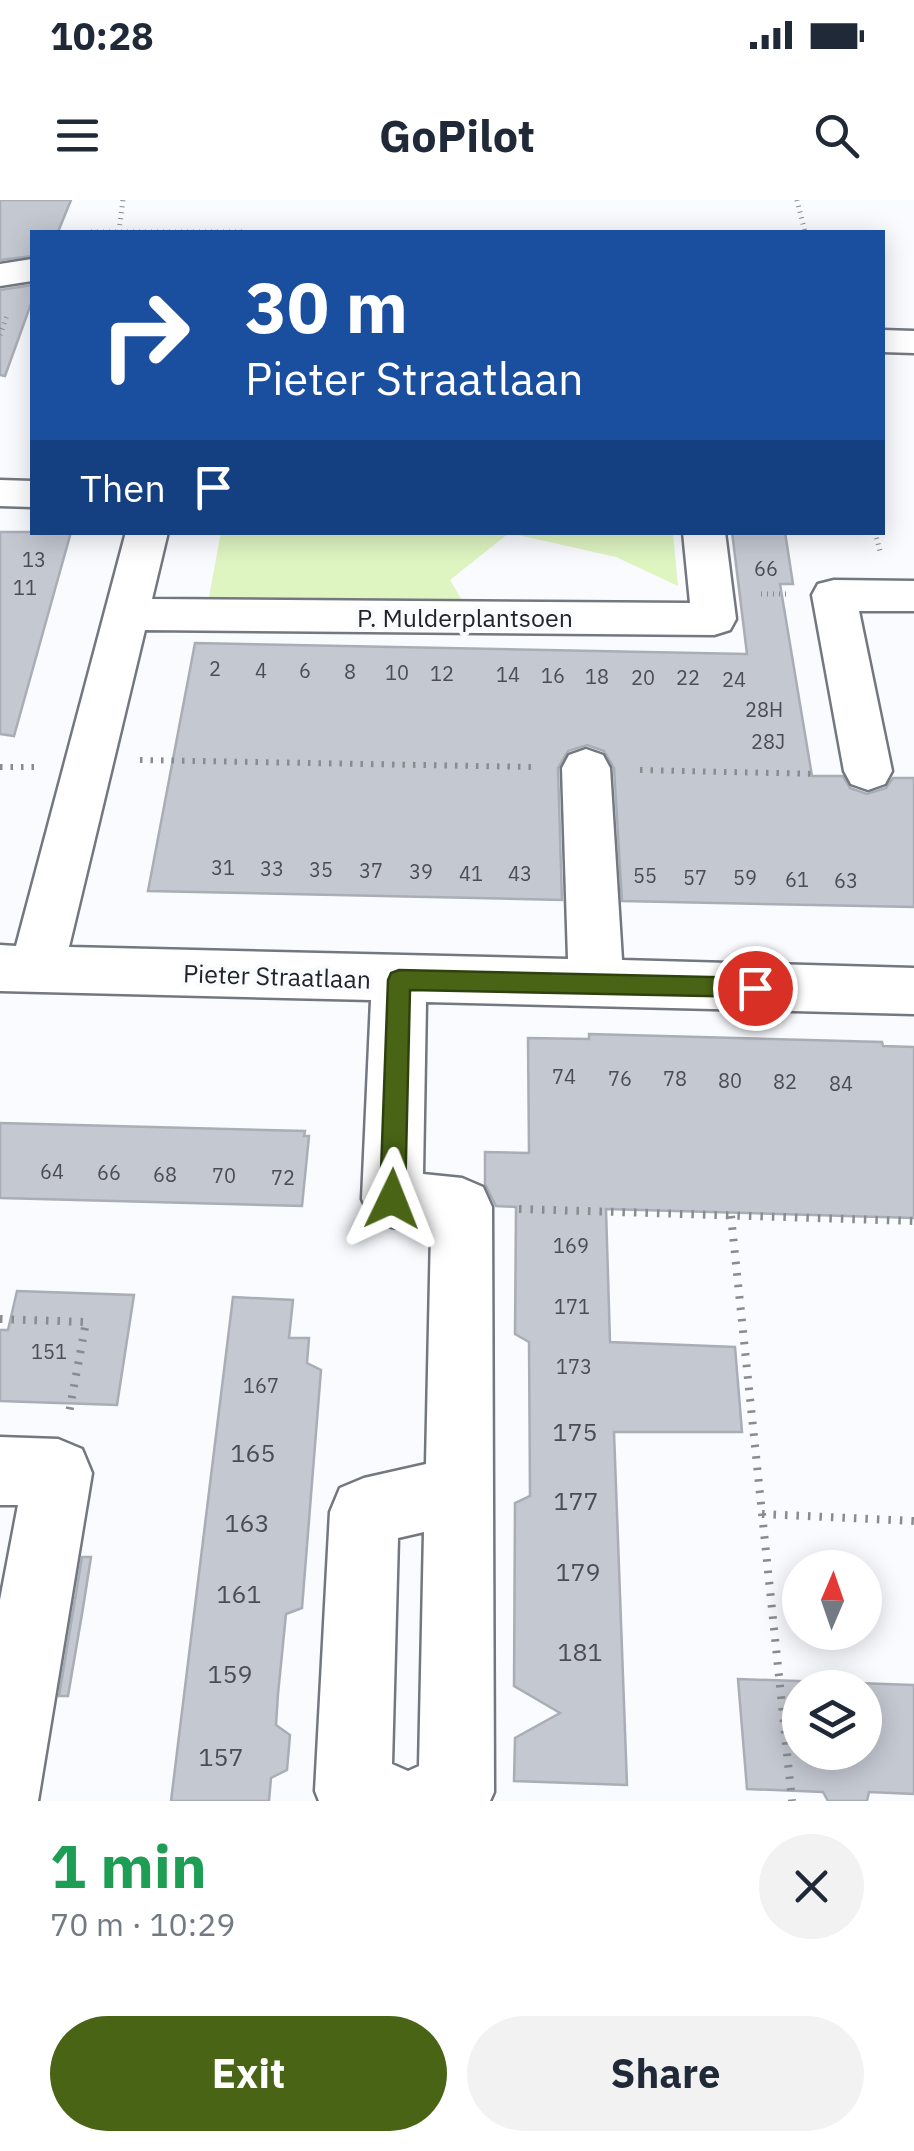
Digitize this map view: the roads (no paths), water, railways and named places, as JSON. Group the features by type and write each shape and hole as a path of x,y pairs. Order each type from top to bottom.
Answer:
{"street":[{"path":"0,275 30,270"},
{"path":"885,341 914,342"},
{"path":"0,493 30,494"},
{"path":"18,968 88,768 146,535"},
{"name":"P. Mulderplantsoen","path":"128,614 714,619 704,535"},
{"path":"868,771 834,595 914,596"},
{"path":"586,768 596,984"},
{"name":"Pieter Straatlaan","path":"18,968 914,991"},
{"path":"399,980 392,1199 462,1207 456,1792 427,1801"},
{"path":"0,1800 29,1472"},
{"path":"389,1801 352,1791 364,1512 459,1490"}]}
